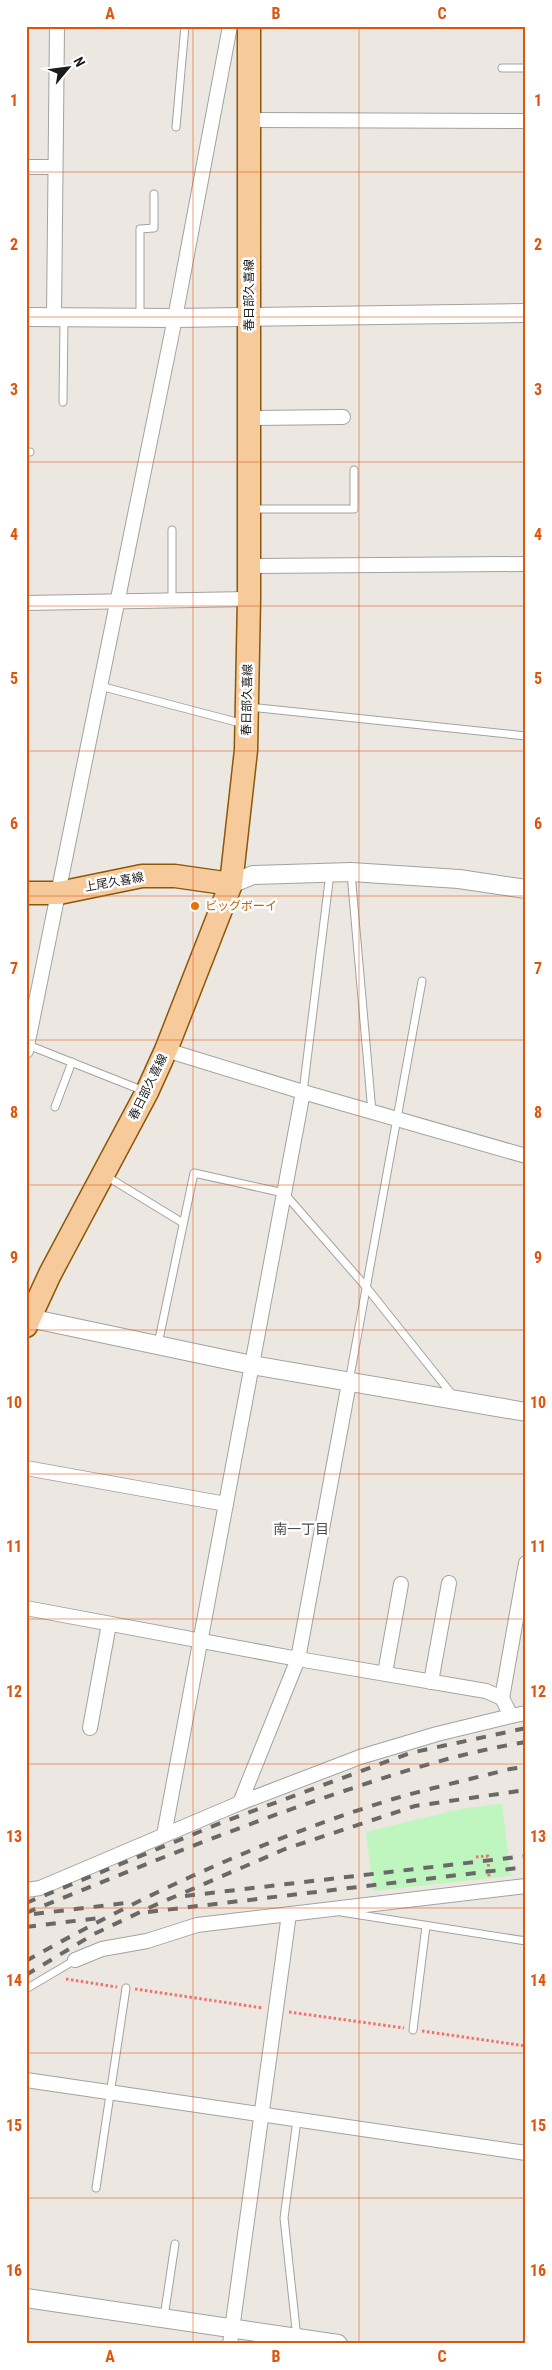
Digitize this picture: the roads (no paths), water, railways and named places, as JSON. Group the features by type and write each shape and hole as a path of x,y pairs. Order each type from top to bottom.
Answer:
{"main road":[{"name":"春日部久喜線","path":"27,1320 147,1092 166,1050 231,884 246,750 247,716 249,599 249,26"},
{"name":"上尾久喜線","path":"26,893 59,893 142,876 174,876 231,884"}],"street":[{"path":"57,26 55,167 59,318"},
{"path":"27,1048 175,318 230,26"},
{"path":"250,120 526,121"},
{"path":"26,167 55,167"},
{"path":"26,317 175,318 526,313"},
{"path":"249,418 342,417"},
{"path":"249,566 526,564"},
{"path":"26,604 249,599"},
{"path":"231,884 253,875 351,872 459,879 526,889"},
{"path":"166,1050 303,1092 526,1156"},
{"path":"164,1835 303,1092"},
{"path":"27,1320 158,1344 349,1383 526,1412"},
{"path":"240,1803 298,1659 349,1383"},
{"path":"26,1468 226,1504"},
{"path":"511,1716 502,1698 526,1563"},
{"path":"431,1682 448,1583"},
{"path":"385,1673 401,1584"},
{"path":"26,1608 298,1659 486,1691 502,1698"},
{"path":"90,1728 109,1624"},
{"path":"26,1890 40,1888 240,1803 360,1757 437,1734 526,1713"},
{"path":"75,1960 102,1949 147,1941 190,1926 526,1886"},
{"path":"231,2336 289,1914"},
{"path":"26,2080 526,2153"},
{"path":"26,2298 164,2317 231,2336 338,2344"}],"lane":[{"path":"176,127 185,26"},
{"path":"502,68 526,68"},
{"path":"140,318 140,228 154,228 154,194"},
{"path":"59,318 63,402"},
{"path":"249,509 354,508 354,470"},
{"path":"172,530 172,601"},
{"path":"100,686 247,716 526,736"},
{"path":"351,872 372,1112"},
{"path":"303,1092 330,873"},
{"path":"349,1383 422,981"},
{"path":"27,1048 72,1062 147,1092"},
{"path":"55,1107 72,1062"},
{"path":"158,1344 194,1173 284,1193 367,1288 457,1401"},
{"path":"104,1174 183,1223"},
{"path":"332,1909 351,1915 526,1941"},
{"path":"414,2030 426,1926"},
{"path":"26,1989 75,1960"},
{"path":"96,2188 126,1988"},
{"path":"297,2120 284,2218 298,2341"},
{"path":"164,2317 175,2244"}],"railway":[{"path":"26,1903 223,1822 410,1753 526,1728"},
{"path":"26,1913 224,1834 344,1791 434,1763 526,1742"},
{"path":"26,1961 115,1913 251,1850 393,1799 510,1769 526,1767"},
{"path":"26,1975 94,1934 153,1906 285,1849 415,1806 526,1790"},
{"path":"185,1896 526,1856"},
{"path":"148,1912 526,1867"},
{"path":"34,1914 126,1903"},
{"path":"26,1927 99,1918"}],"place":[{"name":"ビッグボーイ","path":"195,906"}],"district":[{"name":"南一丁目","path":"301,1529"}]}
